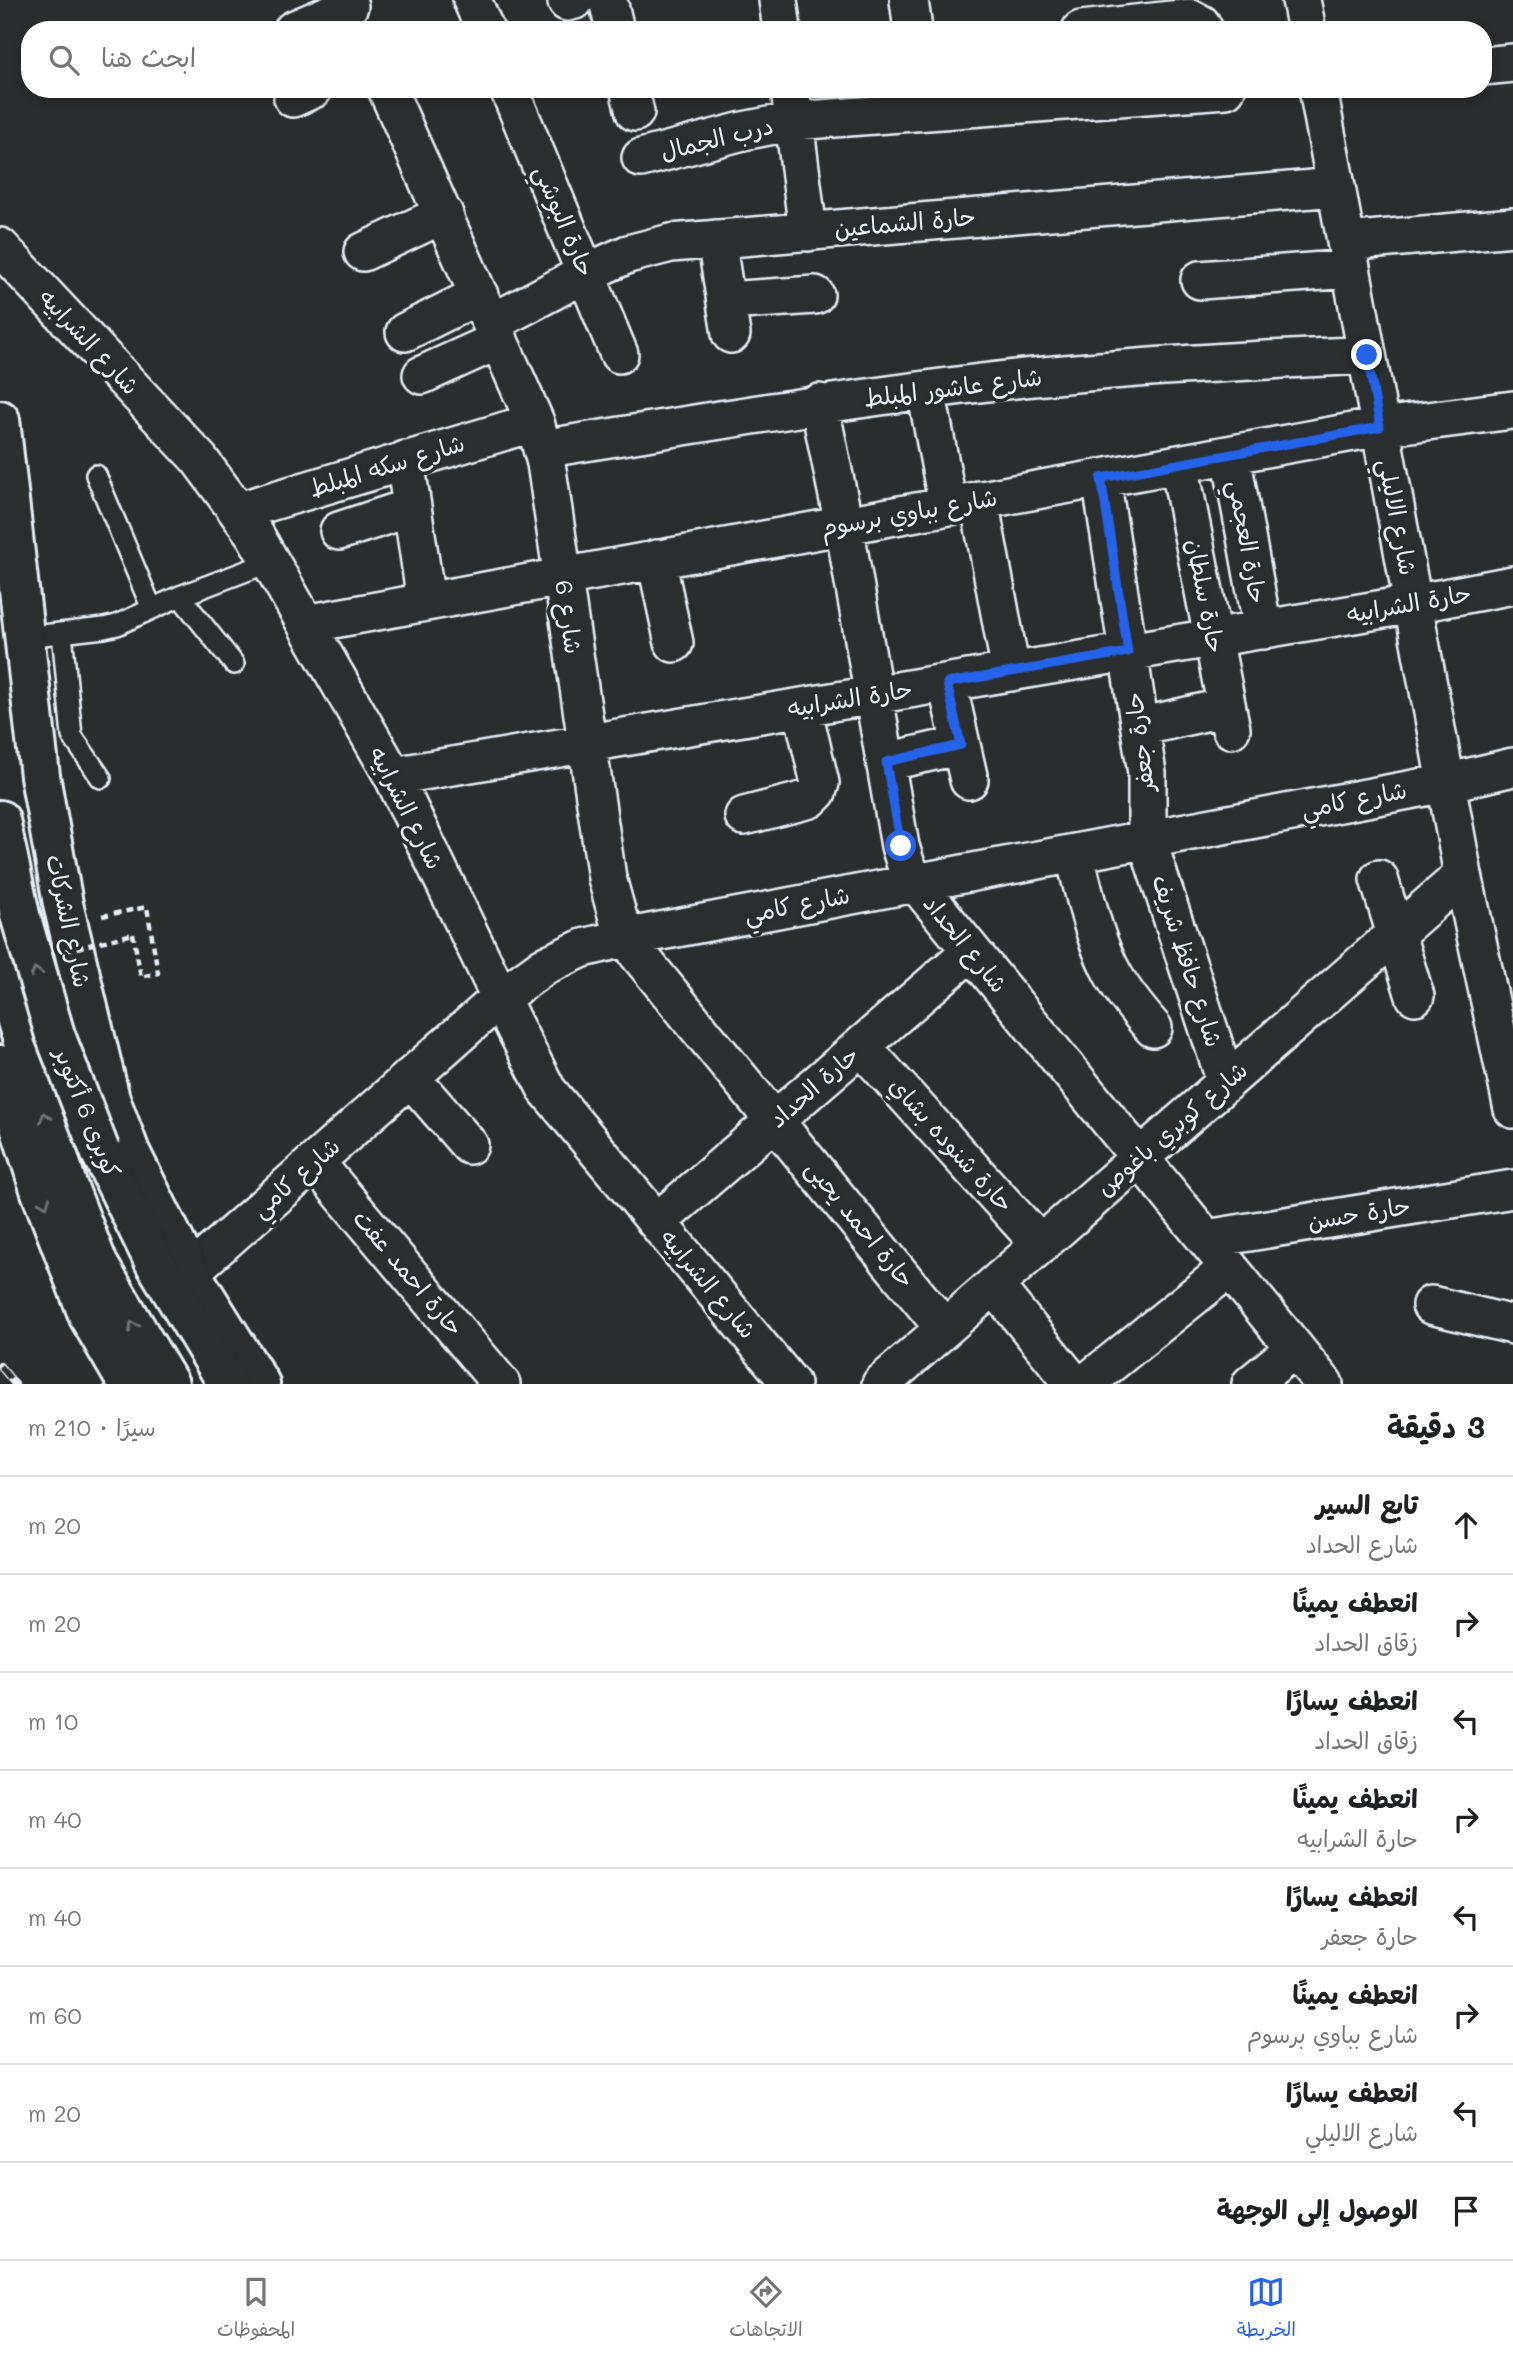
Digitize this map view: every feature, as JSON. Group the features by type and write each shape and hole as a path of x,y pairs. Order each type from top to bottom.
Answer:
{"main road":[{"name":"شارع الشركات","path":"0,420 12,648 77,1032 113,1147 166,1256 215,1340 245,1384"},
{"name":"شارع الشركات","path":"12,648 40,776 67,923 110,1099 130,1152 190,1272 260,1384"},
{"name":"كوبرى 6 أكتوبر","path":"0,820 20,915 55,1035 100,1152 155,1263 228,1384"},
{"path":"0,947 16,1018 67,1185 98,1264 169,1384"},
{"path":"0,1065 41,1192 89,1317 128,1384"}],"street":[{"path":"472,0 481,21"},
{"path":"608,0 613,21"},
{"path":"778,0 781,21"},
{"path":"909,0 912,21"},
{"path":"1301,0 1305,21"},
{"path":"322,21 352,12"},
{"path":"1163,21 1190,18 1195,21"},
{"path":"1492,65 1513,63"},
{"name":"شارع 6","path":"391,98 490,319 538,435 546,463 607,878 618,918 638,954 775,1121"},
{"name":"حارة البوشي","path":"513,98 619,354"},
{"name":"درب الجمال","path":"641,158 743,131 792,105 955,98"},
{"name":"شارع الاليلي","path":"1320,98 1463,874 1513,1109"},
{"path":"792,105 808,232"},
{"name":"حارة الشماعين","path":"422,375 490,319 628,254 671,243 1336,187"},
{"path":"363,252 444,214"},
{"path":"1200,280 1513,227"},
{"path":"716,239 729,318 815,295"},
{"name":"شارع الشرابيه","path":"0,247 199,459 239,512 393,776 547,1090 791,1384"},
{"path":"405,332 490,319"},
{"name":"شارع عاشور المبلط","path":"538,435 1000,381 1184,365 1367,355"},
{"path":"926,390 963,503 1011,672"},
{"name":"شارع الحداد","path":"819,403 906,865 916,883 1324,1384"},
{"name":"شارع بباوي برسوم","path":"306,624 1380,427 1513,410"},
{"name":"شارع سكه المبلط","path":"239,512 405,460 538,435"},
{"name":"حارة العجمي","path":"1231,454 1263,630"},
{"path":"405,460 426,601"},
{"name":"حارة سلطان","path":"1140,727 1228,718 1179,464"},
{"name":"حارة جعفر","path":"1101,478 1147,773 1147,840"},
{"path":"339,531 412,507"},
{"path":"656,559 674,643"},
{"name":"حارة الشرابيه","path":"393,776 1263,630 1513,585"},
{"path":"947,683 969,780"},
{"path":"744,816 810,799 817,792 820,783 802,707"},
{"path":"886,762 961,745"},
{"name":"شارع كامي","path":"190,1272 500,998 544,966 583,948 629,937 1446,783 1513,767"},
{"name":"شارع حافظ شريف","path":"1147,840 1226,1082"},
{"path":"1074,853 1104,954 1113,975 1153,1028"},
{"name":"شارع كوبري باغوص","path":"881,1384 1463,874"},
{"path":"1379,879 1415,996"},
{"name":"حارة الحداد","path":"657,1222 971,951"},
{"name":"حارة شنوده بشاي","path":"861,1046 1040,1244"},
{"path":"410,1077 469,1145"},
{"name":"حارة احمد يحيى","path":"775,1121 944,1328"},
{"name":"حارة احمد عفت","path":"314,1162 501,1384"},
{"name":"حارة حسن","path":"1206,1239 1513,1189"},
{"path":"1085,1384 1229,1268"},
{"path":"994,1285 1074,1384"},
{"path":"1432,1304 1513,1325"},
{"path":"1251,1384 1295,1348"}],"lane":[{"path":"96,475 152,609"},
{"path":"12,648 62,633 104,628 270,562"},
{"path":"180,596 234,664"},
{"path":"62,633 72,736 101,778"}],"path":[{"path":"67,923 147,907 158,973 141,977 133,933"}],"railway":[{"path":"0,1366 15,1384"}],"route":[{"path":"901,846 886,762 961,745 947,683 1128,652 1101,478 1380,427 1367,355"}]}
